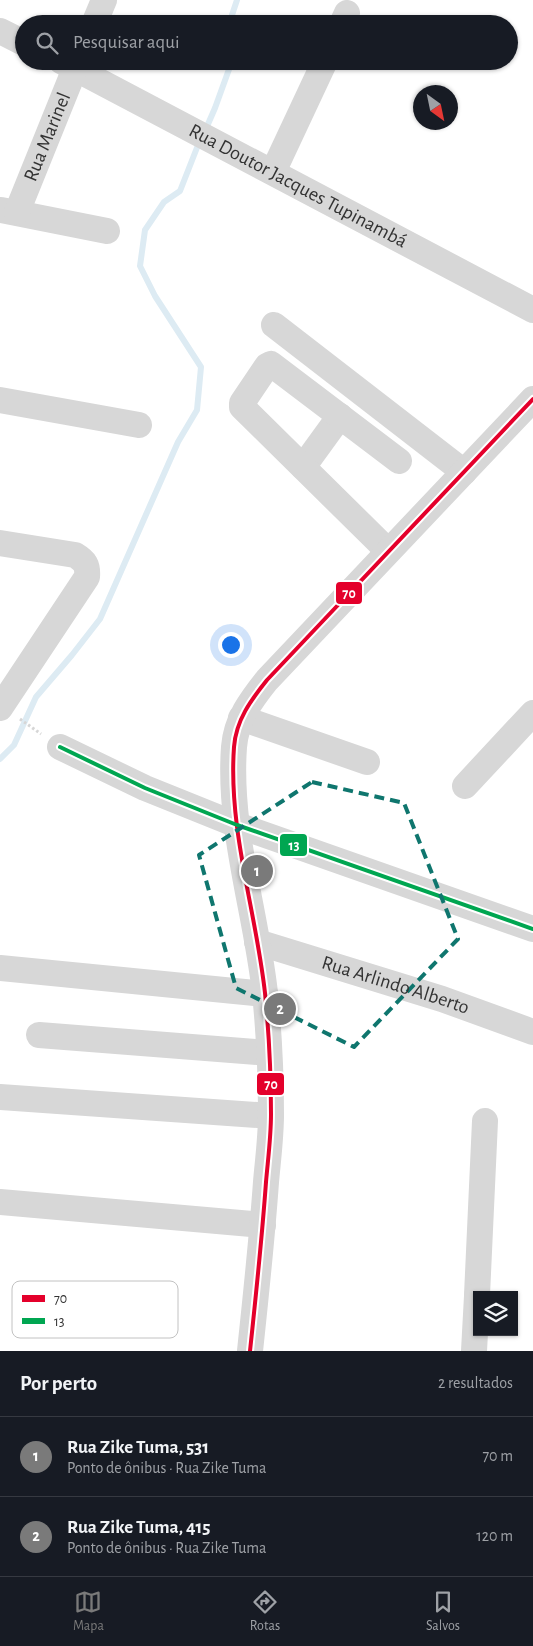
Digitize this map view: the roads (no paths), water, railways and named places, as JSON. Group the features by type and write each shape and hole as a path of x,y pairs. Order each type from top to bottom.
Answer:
{"street":[{"path":"98,15 104,0"},
{"path":"0,31 15,38"},
{"name":"Rua Marinel","path":"8,211 68,70"},
{"name":"Rua Doutor Jacques Tupinambá","path":"82,70 172,121 273,172 533,310"},
{"path":"273,172 320,70"},
{"path":"8,211 107,232"},
{"path":"274,326 464,472"},
{"path":"388,551 242,407 242,403 267,366 271,364 399,461"},
{"path":"250,1351 263,1225 271,1116 265,994 237,825 234,745 241,718 252,699 267,680 533,399"},
{"path":"0,400 139,425"},
{"path":"302,467 340,416"},
{"path":"0,543 75,555 84,560 88,568 87,577 8,685 8,712"},
{"path":"466,786 533,713"},
{"path":"241,718 367,762"},
{"path":"60,747 145,788 237,825 533,929"},
{"name":"Rua Arlindo Alberto","path":"257,942 442,999 533,1032"},
{"path":"0,968 265,994"},
{"path":"39,1035 269,1053"},
{"path":"0,1097 271,1116"},
{"path":"477,1291 485,1121"},
{"path":"0,1202 263,1225"},
{"path":"474,1351 475,1336"}],"waterway":[{"path":"232,15 237,0"},
{"path":"205,131 229,70"},
{"path":"0,759 14,745 36,697 100,619 178,442 197,410 201,367 155,296 140,266 145,230 164,202 180,191 200,140"}],"place":[{"name":"Rua Zike Tuma, 531","path":"257,871"},
{"name":"Rua Zike Tuma, 415","path":"280,1009"}]}
